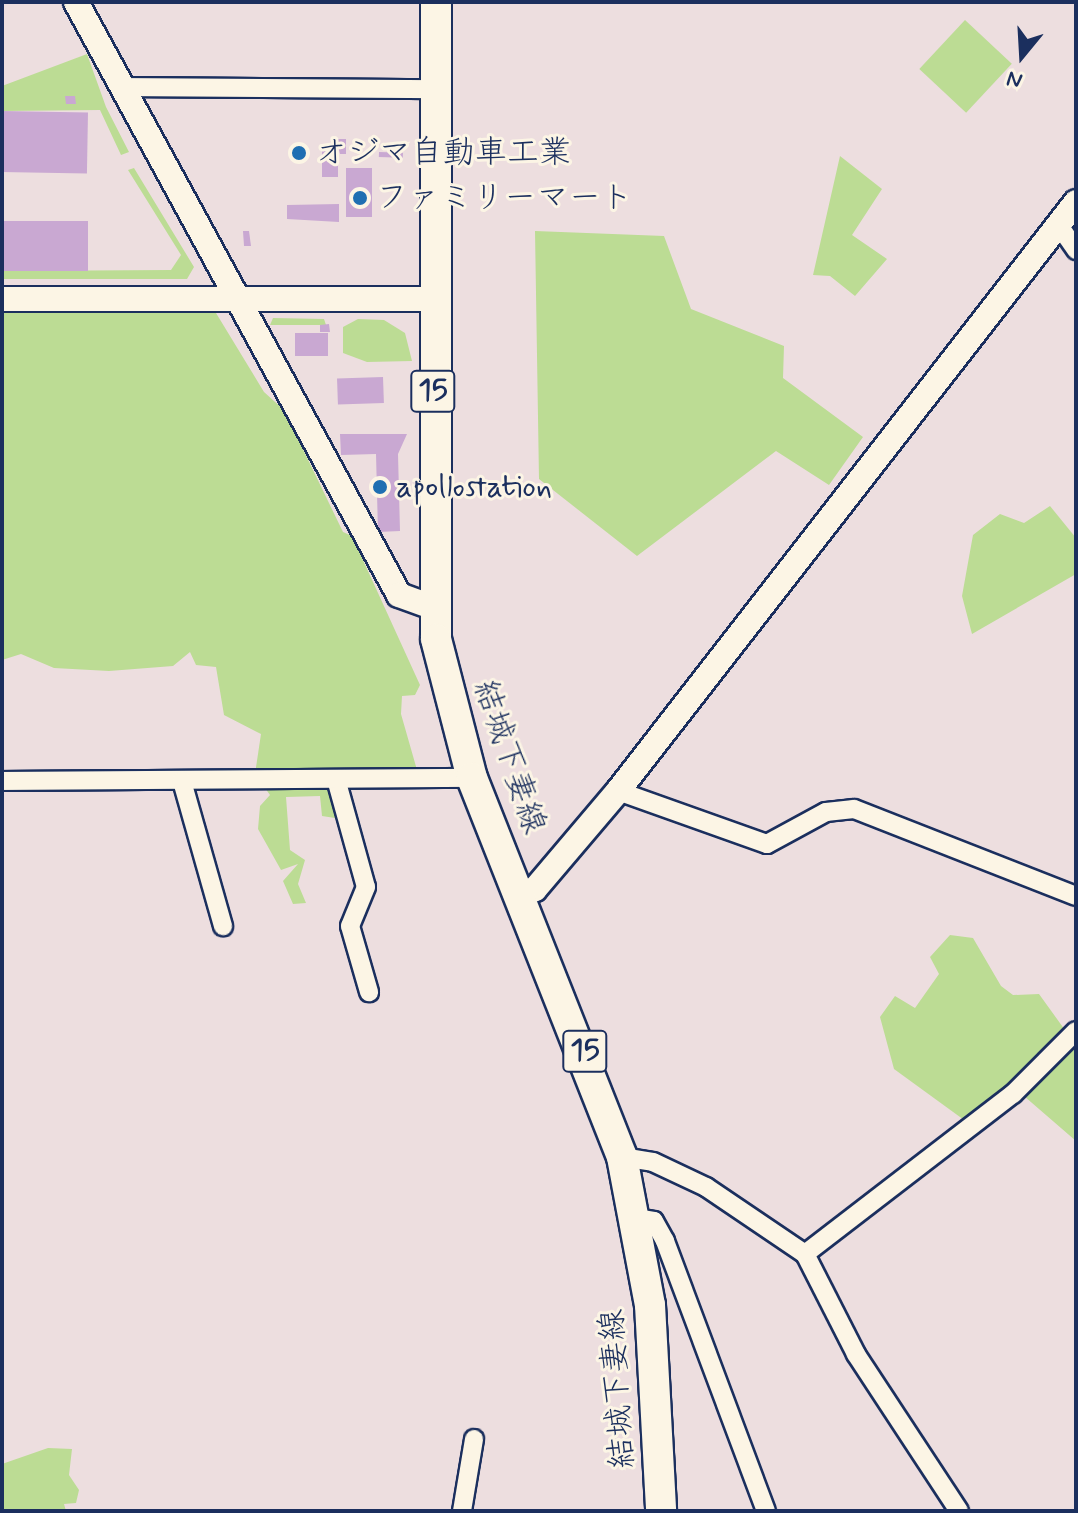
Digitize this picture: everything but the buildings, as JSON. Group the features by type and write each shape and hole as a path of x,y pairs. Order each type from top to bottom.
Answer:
{"main road":[{"name":"結城下妻線","path":"436,2 434,608 445,688 472,778 521,895 622,1157 637,1218 650,1305 661,1511"}],"street":[{"path":"76,2 126,87 399,595 434,608"},
{"path":"126,87 435,89"},
{"path":"521,895 535,889 618,791 1076,202"},
{"path":"1058,224 1076,250"},
{"path":"2,299 433,299"},
{"path":"2,781 472,778"},
{"path":"336,779 366,887 350,926 369,992"},
{"path":"182,781 223,926"},
{"path":"618,791 767,844 826,812 854,809 1076,896"},
{"path":"805,1254 1013,1094 1076,1031"},
{"path":"622,1157 653,1162 706,1187 805,1254 856,1354 959,1511"},
{"path":"637,1218 654,1221 665,1241 766,1511"},
{"path":"462,1511 474,1439"}],"green space":[{"path":"965,20 1012,64 966,113 919,69"},
{"path":"87,54 106,107 129,152 121,155 100,110 2,111 2,86"},
{"path":"840,156 882,189 852,235 887,259 855,296 830,276 813,275"},
{"path":"134,168 194,267 187,279 2,279 2,271 171,270 181,255 128,170"},
{"path":"535,231 664,236 691,309 784,346 783,378 863,437 829,485 776,451 637,556 539,479"},
{"path":"2,301 33,313 49,306 216,313 264,392 284,410 343,532 352,536 420,685 415,695 402,696 401,714 417,770 347,783 335,818 322,816 320,796 286,797 290,850 305,860 298,884 306,903 293,904 283,881 298,864 281,870 258,829 260,806 270,795 255,774 261,734 224,715 216,667 196,665 190,652 173,666 109,671 54,668 21,654 2,660"},
{"path":"273,318 324,319 326,325 270,325"},
{"path":"358,319 384,320 405,333 412,361 367,362 343,353 343,327"},
{"path":"1050,506 1076,538 1076,574 972,634 962,596 973,535 1000,514 1024,523"},
{"path":"950,935 973,938 1001,986 1013,995 1039,994 1070,1037 1076,1031 1076,1141 1017,1090 971,1125 894,1069 880,1017 895,996 915,1008 939,974 930,957"},
{"path":"48,1448 72,1449 69,1475 79,1490 76,1503 64,1504 66,1511 2,1511 2,1464"}],"place":[{"name":"オジマ自動車工業","path":"299,153"},
{"name":"ファミリーマート","path":"360,198"},
{"name":"apollostation","path":"380,487"}]}
